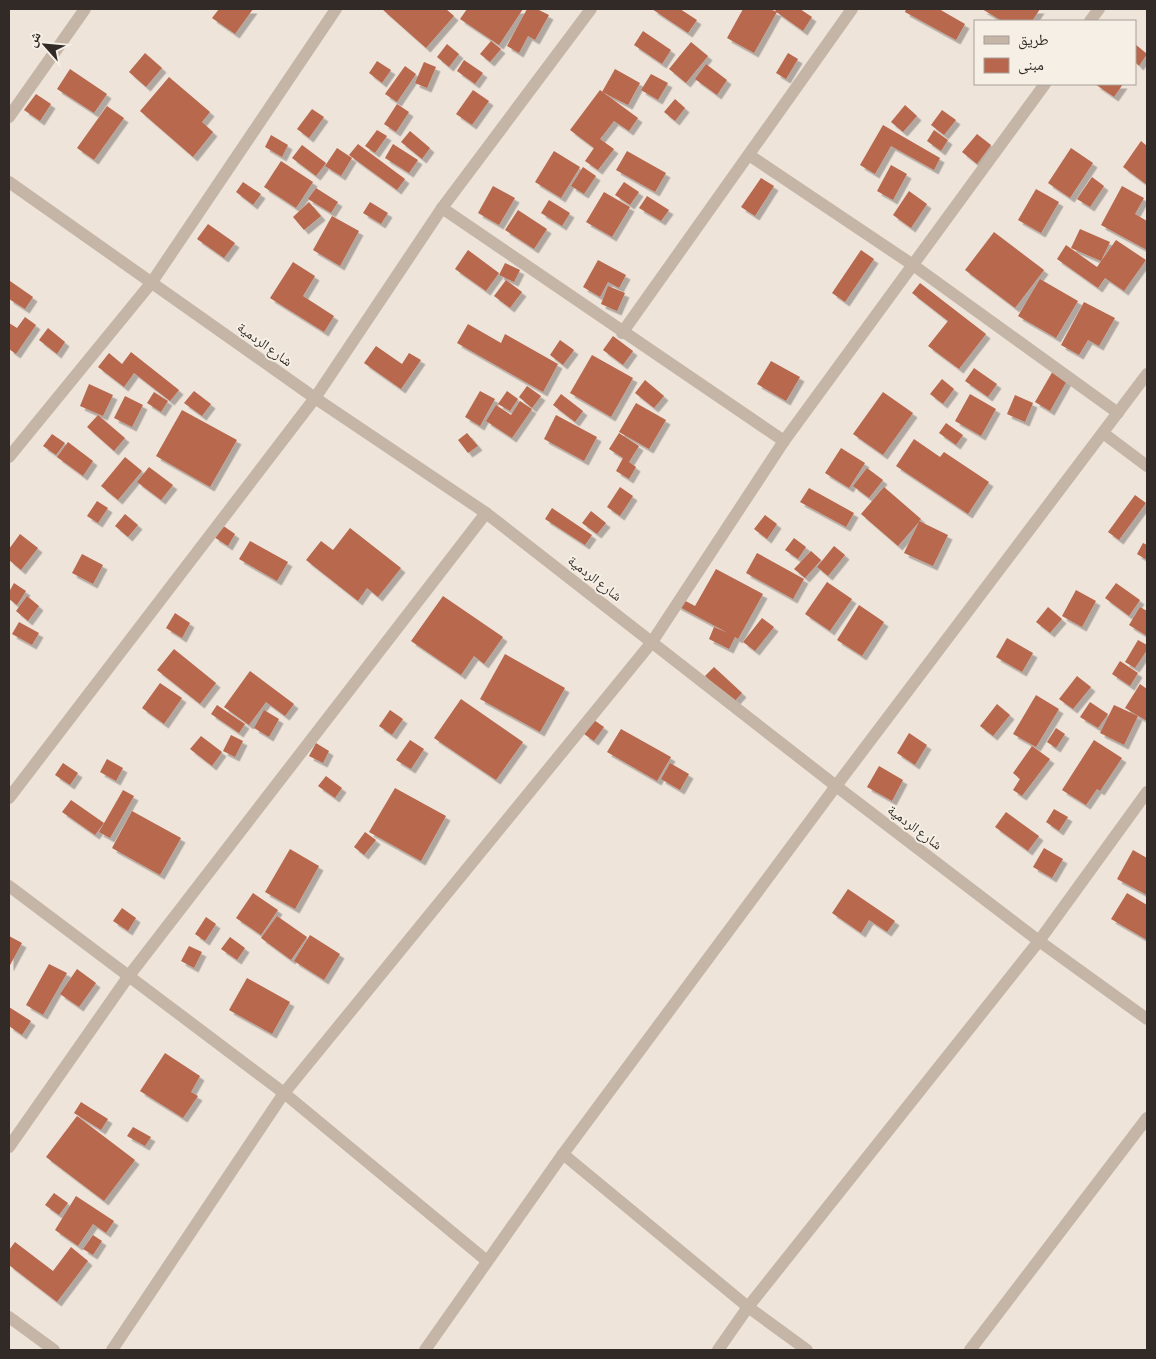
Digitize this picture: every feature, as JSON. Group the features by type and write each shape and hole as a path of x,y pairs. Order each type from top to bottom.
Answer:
{"street":[{"path":"9,117 85,9"},
{"path":"9,457 152,282 336,9"},
{"path":"622,333 852,9"},
{"path":"1091,20 1099,9"},
{"path":"9,798 315,398 442,208 586,10"},
{"path":"112,1350 284,1093 652,642 784,442 1044,85"},
{"path":"750,155 913,265 1118,414"},
{"name":"شارع الردمية","path":"9,182 315,398 486,513 836,786 1039,941 1147,1019"},
{"path":"442,208 622,333 784,442"},
{"path":"425,1350 563,1154 836,786 1147,374"},
{"path":"1103,433 1147,466"},
{"path":"9,1147 128,977 486,513"},
{"path":"718,1350 748,1307 1039,941 1147,792"},
{"path":"9,886 284,1093 487,1261"},
{"path":"970,1350 1147,1118"},
{"path":"563,1154 748,1307 807,1350"},
{"path":"9,1317 54,1350"}],"building":[{"path":"219,9 253,9 235,34 212,18"},
{"path":"382,9 446,9 454,16 426,48"},
{"path":"467,9 523,9 499,45 460,19"},
{"path":"527,9 537,9 549,15 535,40 528,36 519,53 507,46"},
{"path":"652,9 680,9 697,20 688,33"},
{"path":"743,9 770,9 777,12 754,53 727,38"},
{"path":"777,9 800,9 812,17 803,31 775,11"},
{"path":"906,9 939,9 965,24 956,40 905,12"},
{"path":"982,9 1040,9 1033,20 1000,20"},
{"path":"643,31 671,50 662,64 634,45"},
{"path":"491,41 501,49 490,62 480,54"},
{"path":"691,42 708,56 686,83 669,69"},
{"path":"447,44 459,54 449,67 437,57"},
{"path":"1136,45 1147,54 1139,66 1136,63"},
{"path":"145,53 162,68 146,87 129,72"},
{"path":"788,53 798,59 786,79 776,73"},
{"path":"464,60 483,73 475,84 457,71"},
{"path":"377,61 391,70 382,83 369,73"},
{"path":"424,62 436,67 427,88 415,83"},
{"path":"706,64 727,80 717,95 695,79"},
{"path":"405,66 416,74 397,102 385,94"},
{"path":"70,69 107,94 94,113 57,89"},
{"path":"615,69 640,83 628,105 602,92"},
{"path":"651,74 668,83 658,100 641,90"},
{"path":"169,77 210,112 202,122 213,132 193,157 140,111"},
{"path":"1096,85 1122,85 1114,97"},
{"path":"473,90 489,101 472,125 456,114"},
{"path":"600,90 638,118 629,131 614,121 600,139 614,149 598,170 585,161 594,148 570,130"},
{"path":"36,94 51,104 40,121 24,110"},
{"path":"675,99 685,108 675,121 664,112"},
{"path":"397,104 409,112 396,132 384,124"},
{"path":"905,105 917,116 903,132 891,122"},
{"path":"107,106 124,118 94,160 77,148"},
{"path":"312,109 324,117 309,138 297,129"},
{"path":"942,110 956,120 944,135 931,125"},
{"path":"883,125 940,158 934,170 891,146 875,174 860,165"},
{"path":"377,130 387,136 375,153 365,146"},
{"path":"934,130 948,140 941,151 927,141"},
{"path":"410,131 430,148 422,159 401,142"},
{"path":"977,134 991,145 977,164 962,152"},
{"path":"271,135 288,145 282,157 265,147"},
{"path":"1141,141 1147,146 1147,185 1123,167"},
{"path":"358,144 405,179 397,190 349,155"},
{"path":"393,144 418,160 409,173 385,158"},
{"path":"302,145 326,163 316,176 292,158"},
{"path":"337,148 352,158 341,176 325,166"},
{"path":"1071,148 1093,163 1070,198 1048,183"},
{"path":"554,151 580,167 561,198 535,182"},
{"path":"627,151 666,173 655,192 616,170"},
{"path":"281,161 313,182 296,208 264,187"},
{"path":"891,165 907,174 893,200 877,191"},
{"path":"583,167 596,176 584,194 571,186"},
{"path":"1092,177 1104,186 1090,207 1077,199"},
{"path":"761,178 774,186 755,216 741,207"},
{"path":"243,182 261,194 253,205 236,192"},
{"path":"624,182 639,192 630,205 615,195"},
{"path":"493,186 515,198 499,225 478,213"},
{"path":"1122,186 1144,198 1135,214 1147,221 1147,250 1101,225"},
{"path":"316,188 338,202 331,213 308,199"},
{"path":"1036,189 1059,202 1041,233 1018,220"},
{"path":"909,191 927,204 911,228 893,215"},
{"path":"604,192 630,207 612,237 586,222"},
{"path":"647,196 669,210 661,221 639,208"},
{"path":"549,200 570,213 562,226 541,213"},
{"path":"309,202 321,216 304,230 293,217"},
{"path":"370,202 388,213 381,224 363,213"},
{"path":"518,210 547,229 534,249 505,230"},
{"path":"332,216 359,231 340,266 313,250"},
{"path":"208,224 235,243 224,258 197,239"},
{"path":"1080,229 1110,242 1101,261 1071,248"},
{"path":"994,232 1044,270 1015,308 965,270"},
{"path":"1116,240 1146,260 1124,291 1105,278 1098,288 1057,259 1066,245 1097,267"},
{"path":"468,250 499,273 486,291 455,269"},
{"path":"861,250 874,259 845,302 832,293"},
{"path":"598,260 626,275 619,288 608,282 600,297 583,287"},
{"path":"293,262 315,276 303,296 334,316 324,332 270,298"},
{"path":"505,263 520,270 514,282 499,275"},
{"path":"1040,279 1078,301 1056,338 1018,316"},
{"path":"506,280 522,292 510,308 494,296"},
{"path":"10,281 33,297 25,309 9,299"},
{"path":"920,283 986,334 959,369 928,346 948,321 912,293"},
{"path":"608,286 625,293 617,311 601,304"},
{"path":"1084,302 1115,318 1099,346 1088,340 1079,355 1061,345"},
{"path":"25,317 36,325 16,354 9,349 9,323 17,328"},
{"path":"468,324 501,343 505,334 558,364 543,392 457,343"},
{"path":"48,328 65,342 57,354 39,340"},
{"path":"613,336 633,351 623,365 603,350"},
{"path":"560,340 574,350 563,365 550,355"},
{"path":"376,346 402,364 409,353 421,360 401,389 364,363"},
{"path":"131,352 179,390 170,401 134,373 124,387 98,367 109,353 122,364"},
{"path":"592,355 633,378 611,417 570,393"},
{"path":"771,361 800,377 786,401 757,384"},
{"path":"974,368 997,384 988,397 965,381"},
{"path":"1054,369 1069,377 1050,411 1035,402"},
{"path":"942,379 954,389 943,404 930,394"},
{"path":"645,380 664,396 654,408 635,393"},
{"path":"89,384 113,395 103,416 80,406"},
{"path":"527,386 541,396 532,408 519,397"},
{"path":"194,391 211,404 202,416 184,403"},
{"path":"480,391 495,399 480,426 465,417"},
{"path":"507,391 518,399 510,411 498,404"},
{"path":"154,392 168,401 161,412 147,403"},
{"path":"883,392 913,413 883,455 853,434"},
{"path":"561,394 583,411 575,422 553,405"},
{"path":"970,394 996,409 981,436 955,421"},
{"path":"1015,395 1033,403 1025,422 1007,414"},
{"path":"125,396 143,405 132,427 114,418"},
{"path":"520,401 532,409 512,438 486,421 496,405 511,415"},
{"path":"636,403 666,420 649,449 619,432"},
{"path":"182,410 237,440 210,487 156,456"},
{"path":"98,415 125,438 114,451 87,427"},
{"path":"556,415 597,437 584,461 544,439"},
{"path":"946,423 963,435 956,445 939,433"},
{"path":"467,433 478,446 468,453 458,440"},
{"path":"619,433 639,446 629,462 636,467 629,479 616,471 623,458 609,449"},
{"path":"52,434 65,443 56,455 43,446"},
{"path":"914,439 940,457 944,452 989,482 968,514 896,466"},
{"path":"68,442 93,461 83,476 57,457"},
{"path":"841,448 865,463 849,488 825,473"},
{"path":"125,457 142,471 118,500 101,486"},
{"path":"149,467 173,485 161,500 137,482"},
{"path":"867,468 883,480 869,498 853,486"},
{"path":"620,487 633,496 620,516 607,507"},
{"path":"884,487 921,519 919,521 948,535 933,566 904,553 919,522 898,546 861,514"},
{"path":"809,488 854,513 846,527 800,502"},
{"path":"1135,495 1146,503 1119,540 1108,532"},
{"path":"97,501 108,508 98,523 87,516"},
{"path":"552,508 592,535 585,545 545,519"},
{"path":"591,511 606,523 597,534 582,523"},
{"path":"125,514 138,525 128,537 115,526"},
{"path":"765,515 777,524 767,539 754,529"},
{"path":"222,525 235,534 228,546 214,537"},
{"path":"350,528 401,568 378,597 367,588 358,601 306,560 321,541 333,550"},
{"path":"20,534 38,548 21,570 9,560 9,549"},
{"path":"794,538 806,547 798,559 785,550"},
{"path":"250,541 288,562 277,581 239,559"},
{"path":"1143,543 1147,545 1147,560 1137,554"},
{"path":"834,546 845,555 828,576 817,567"},
{"path":"811,551 821,560 805,578 794,569"},
{"path":"757,553 804,579 793,599 746,573"},
{"path":"82,554 103,565 93,584 72,573"},
{"path":"716,569 763,594 738,639 735,637 729,649 709,639 714,627 728,633 676,605 680,598 695,606"},
{"path":"827,582 852,599 830,631 805,614"},
{"path":"14,583 26,591 17,605 9,599 9,592"},
{"path":"1116,583 1140,600 1129,616 1105,598"},
{"path":"1076,590 1096,601 1082,627 1062,616"},
{"path":"27,596 39,606 28,621 16,611"},
{"path":"443,596 503,637 484,664 474,656 461,675 411,641"},
{"path":"859,605 884,622 862,656 837,640"},
{"path":"1048,607 1062,619 1050,633 1036,622"},
{"path":"1140,607 1147,611 1147,636 1129,625"},
{"path":"175,613 190,623 182,638 166,628"},
{"path":"762,618 774,627 755,651 743,642"},
{"path":"19,622 39,633 32,645 12,634"},
{"path":"1007,638 1033,653 1022,672 996,657"},
{"path":"1138,640 1147,645 1147,650 1135,668 1125,662"},
{"path":"174,649 216,683 200,704 157,670"},
{"path":"505,654 565,688 540,732 480,699"},
{"path":"1120,661 1138,673 1130,686 1112,674"},
{"path":"714,667 742,693 733,703 705,676"},
{"path":"250,671 294,704 285,716 266,702 249,725 224,707"},
{"path":"1077,676 1091,687 1073,709 1059,699"},
{"path":"160,683 182,698 164,724 142,708"},
{"path":"1140,684 1147,689 1147,721 1125,708"},
{"path":"1036,695 1059,709 1036,747 1013,734"},
{"path":"461,699 523,742 496,780 434,738"},
{"path":"1090,702 1108,714 1098,728 1080,717"},
{"path":"997,704 1010,715 993,736 980,726"},
{"path":"217,705 245,724 239,733 211,714"},
{"path":"1114,705 1138,716 1124,745 1100,733"},
{"path":"264,710 279,719 269,737 254,728"},
{"path":"390,710 403,719 392,735 379,726"},
{"path":"594,720 604,727 594,741 584,734"},
{"path":"1056,728 1065,734 1056,748 1047,742"},
{"path":"621,729 671,757 657,781 607,752"},
{"path":"909,733 927,745 915,765 897,753"},
{"path":"231,735 243,741 235,757 223,751"},
{"path":"201,736 222,752 212,766 190,749"},
{"path":"410,740 424,749 411,769 396,760"},
{"path":"1094,740 1122,758 1100,791 1097,789 1086,805 1062,790"},
{"path":"316,743 329,751 323,763 309,756"},
{"path":"1032,746 1050,759 1022,796 1013,790 1020,779 1013,773"},
{"path":"107,759 123,768 116,781 100,772"},
{"path":"63,763 78,773 70,785 55,775"},
{"path":"670,763 689,774 680,790 661,779"},
{"path":"879,766 903,780 892,801 867,787"},
{"path":"326,776 342,788 335,798 318,786"},
{"path":"395,788 446,816 421,861 369,832"},
{"path":"123,790 134,796 110,838 99,832"},
{"path":"71,800 104,823 95,835 62,812"},
{"path":"1054,809 1068,817 1059,831 1046,822"},
{"path":"132,811 181,838 160,875 112,848"},
{"path":"1006,812 1039,836 1028,851 995,827"},
{"path":"365,832 376,840 364,855 354,847"},
{"path":"1044,848 1063,859 1052,878 1033,867"},
{"path":"290,849 319,866 295,909 265,892"},
{"path":"1133,850 1147,858 1147,895 1117,879"},
{"path":"848,889 895,921 887,932 869,920 861,933 832,913"},
{"path":"253,893 278,910 261,935 236,918"},
{"path":"1127,893 1147,905 1147,940 1111,919"},
{"path":"122,908 136,918 128,931 113,921"},
{"path":"277,916 307,937 291,960 261,938"},
{"path":"206,917 216,924 205,941 195,934"},
{"path":"310,935 340,954 324,980 294,961"},
{"path":"9,936 22,943 9,967"},
{"path":"230,937 245,948 237,960 221,949"},
{"path":"189,946 202,952 194,968 181,961"},
{"path":"49,964 67,973 43,1015 26,1005"},
{"path":"77,969 96,983 79,1007 60,994"},
{"path":"247,978 290,1002 272,1034 229,1010"},
{"path":"9,1007 31,1021 22,1035 9,1026"},
{"path":"165,1053 200,1076 191,1092 198,1096 183,1118 140,1091"},
{"path":"81,1102 108,1119 101,1130 74,1113"},
{"path":"77,1116 135,1160 104,1201 46,1157"},
{"path":"133,1127 151,1137 145,1146 127,1136"},
{"path":"54,1193 68,1203 59,1215 45,1205"},
{"path":"76,1196 114,1221 106,1233 93,1224 78,1246 55,1230"},
{"path":"93,1235 102,1241 93,1255 83,1249"},
{"path":"15,1242 53,1271 71,1247 88,1261 57,1302 9,1265 9,1250"}]}
